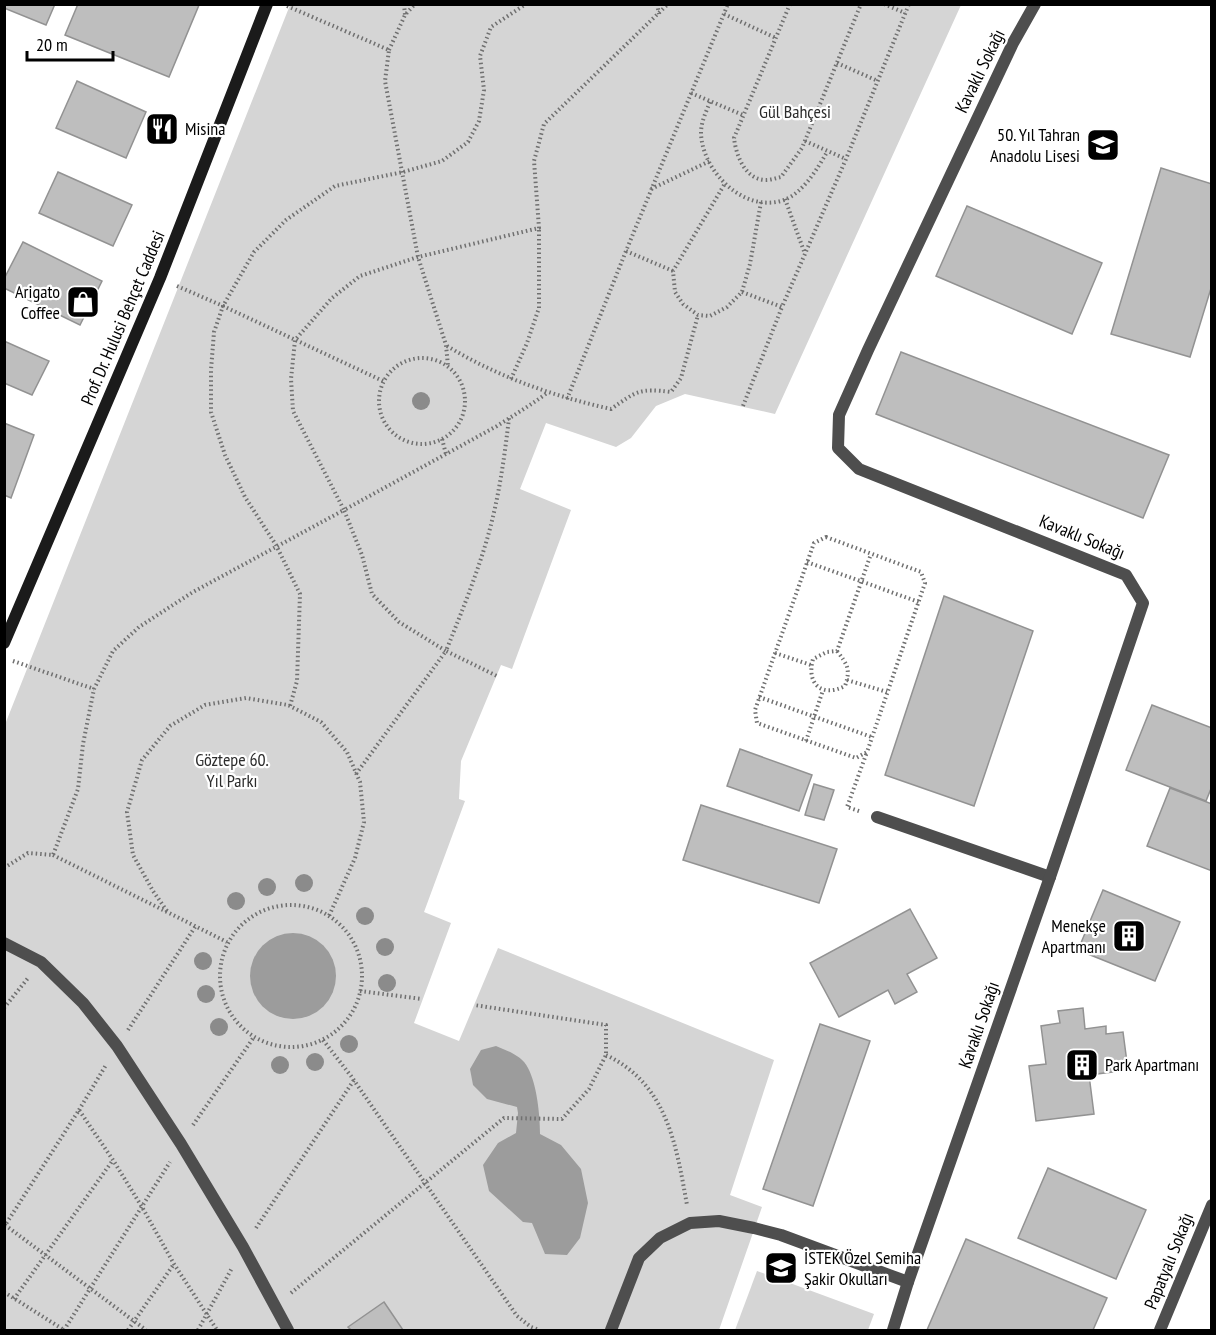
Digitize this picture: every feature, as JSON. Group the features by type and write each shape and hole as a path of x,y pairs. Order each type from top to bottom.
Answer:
{"street":[{"name":"Prof. Dr. Hulusi Behçet Caddesi","path":"4,643 160,278 267,4"},
{"name":"Kavaklı Sokağı","path":"893,1330 1143,603 1126,575 859,468 838,448 839,415 1008,53 1035,4"},
{"path":"877,818 1050,877"},
{"path":"4,944 40,962 82,1003 117,1046 181,1144 243,1247 288,1330"},
{"name":"Papatyalı Sokağı","path":"1161,1330 1212,1205"},
{"path":"611,1330 639,1258 660,1238 690,1223 719,1221 772,1233 908,1282"}],"path":[{"path":"281,4 389,50"},
{"path":"404,4 405,15"},
{"path":"415,4 405,15 389,50 385,81 418,257 446,345 448,366"},
{"path":"290,706 297,681 300,594 276,545 244,496 225,455 211,412 214,332 223,306 254,252 286,220 334,186 403,172 442,161 468,142 479,122 484,90 480,56 491,27 526,4"},
{"path":"657,4 660,14"},
{"path":"511,379 539,308 534,161 544,124 668,4"},
{"path":"567,399 728,4"},
{"path":"790,4 734,138 736,155 748,172 765,180 781,177 805,141 861,4"},
{"path":"884,4 905,13"},
{"path":"743,406 909,4"},
{"path":"724,14 776,38"},
{"path":"837,63 878,81"},
{"path":"691,93 743,115"},
{"path":"710,102 702,121 701,135 710,161 724,185 741,195 761,202 785,200 815,174 826,152"},
{"path":"805,141 846,159"},
{"path":"651,189 710,161"},
{"path":"724,185 673,271 675,292 683,303 698,315 710,316 727,307 742,292 750,264 761,202"},
{"path":"785,200 805,254"},
{"path":"497,676 446,651 399,622 372,594 363,555 344,510 293,411 291,379 294,340 332,298 360,276 418,257 538,228"},
{"path":"626,251 673,271"},
{"path":"160,278 382,381"},
{"path":"742,292 782,307"},
{"path":"446,345 474,362 547,393 611,409 636,392 648,390 671,392 681,378 698,315"},
{"path":"419,357 434,359 448,366 459,378 465,392 465,408 460,422 450,434 442,439 422,445 397,437 386,426 380,413 378,395 382,381 404,360 419,357"},
{"path":"53,855 78,789 83,744 94,689 113,651 139,627 193,592 446,454 547,393"},
{"path":"356,774 446,651 470,593 486,544 501,479 509,418"},
{"path":"442,439 446,454"},
{"path":"867,752 856,758 757,723 754,710 814,543 826,537 921,572 925,583 867,752 847,807 877,818"},
{"path":"837,651 872,554"},
{"path":"807,562 919,602"},
{"path":"837,651 848,664 845,686 835,692 823,690 813,682 810,670 813,659 827,652 837,651"},
{"path":"775,653 811,665"},
{"path":"4,658 94,689"},
{"path":"847,680 887,692"},
{"path":"806,741 823,690"},
{"path":"759,697 872,737"},
{"path":"167,911 133,855 127,812 142,760 170,726 205,705 246,698 290,706 321,722 347,752 360,782 364,822 355,858 329,916"},
{"path":"4,868 28,853 53,855 227,942"},
{"path":"294,904 314,908 329,916 351,936 361,958 363,982 357,1005 343,1025 323,1040 300,1047 276,1046 254,1037 238,1023 226,1006 221,986 221,965 227,942 254,915 273,907 294,904"},
{"path":"146,1330 5,1226 117,1046 195,927"},
{"path":"4,1008 40,962"},
{"path":"360,991 422,999"},
{"path":"274,1306 504,1118 562,1119 589,1089 606,1055 606,1025 474,1005"},
{"path":"4,1292 64,1330 181,1144 254,1037"},
{"path":"323,1040 354,1080 517,1316 529,1329 539,1330"},
{"path":"606,1055 624,1063 639,1076 664,1112 681,1172 690,1223"},
{"path":"198,1330 243,1247 354,1080"},
{"path":"79,1110 113,1160 174,1264 217,1330"},
{"path":"14,1299 113,1160"},
{"path":"128,1330 174,1264"}],"green space":[{"name":"Göztepe 60. Yıl Parkı","path":"290,5 961,5 775,414 685,394 656,406 631,438 616,447 546,423 520,489 571,510 512,669 501,665 461,761 459,799 465,801 424,912 451,923 414,1023 459,1041 498,948 774,1060 730,1195 762,1207 719,1330 5,1330 4,727"},
{"path":"757,1271 874,1314 868,1330 735,1330"}],"shaded area":[{"path":"293,933 309,937 323,946 332,960 336,976 332,992 323,1006 309,1015 293,1019 277,1015 263,1006 254,992 250,976 254,960 263,946 277,937"},
{"path":"496,1046 522,1060 531,1075 539,1109 540,1134 561,1145 581,1169 588,1203 580,1238 567,1255 545,1254 532,1223 523,1222 489,1191 483,1165 498,1143 516,1133 518,1113 517,1107 487,1099 473,1085 470,1069 481,1050"}],"building":[{"path":"4,4 55,4 46,25 4,8"},
{"path":"78,4 199,5 169,77 65,35"},
{"path":"77,81 146,112 126,158 56,128"},
{"path":"1161,168 1212,184 1212,285 1190,357 1111,334"},
{"path":"58,172 132,205 113,246 39,213"},
{"path":"967,206 1102,263 1072,334 936,276"},
{"path":"23,242 102,281 80,325 4,288 4,279"},
{"path":"4,341 49,361 32,395 4,383"},
{"path":"901,352 1169,455 1143,518 876,414"},
{"path":"4,423 34,435 11,498 4,495"},
{"path":"944,596 1033,631 974,806 885,775"},
{"path":"1152,705 1212,728 1212,786 1206,801 1126,770"},
{"path":"740,749 812,775 799,811 727,786"},
{"path":"814,784 834,790 824,820 805,815"},
{"path":"1170,788 1212,804 1212,871 1147,846"},
{"path":"701,805 837,849 819,903 683,860"},
{"name":"Menekşe Apartmanı","path":"1103,890 1180,922 1155,981 1078,950"},
{"path":"910,909 937,958 907,974 917,992 895,1004 888,990 839,1017 810,963"},
{"name":"Park Apartmanı","path":"1083,1008 1085,1029 1106,1026 1106,1034 1123,1032 1128,1070 1089,1075 1094,1114 1036,1121 1029,1066 1046,1064 1041,1026 1060,1023 1058,1011"},
{"path":"820,1024 870,1041 813,1206 763,1189"},
{"path":"1048,1168 1146,1210 1116,1279 1018,1238"},
{"path":"966,1239 1107,1298 1093,1330 927,1330"},
{"path":"384,1302 403,1330 351,1330 348,1327"}],"place":[{"name":"Misina","path":"162,129"},
{"name":"50. Yıl Tahran Anadolu Lisesi","path":"1103,145"},
{"name":"Arigato Coffee","path":"83,302"},
{"name":"Menekşe Apartmanı","path":"1129,936"},
{"name":"Park Apartmanı","path":"1082,1065"},
{"name":"İSTEK Özel Semiha Şakir Okulları","path":"781,1268"}],"park label":[{"name":"Gül Bahçesi","path":"795,112"}]}
